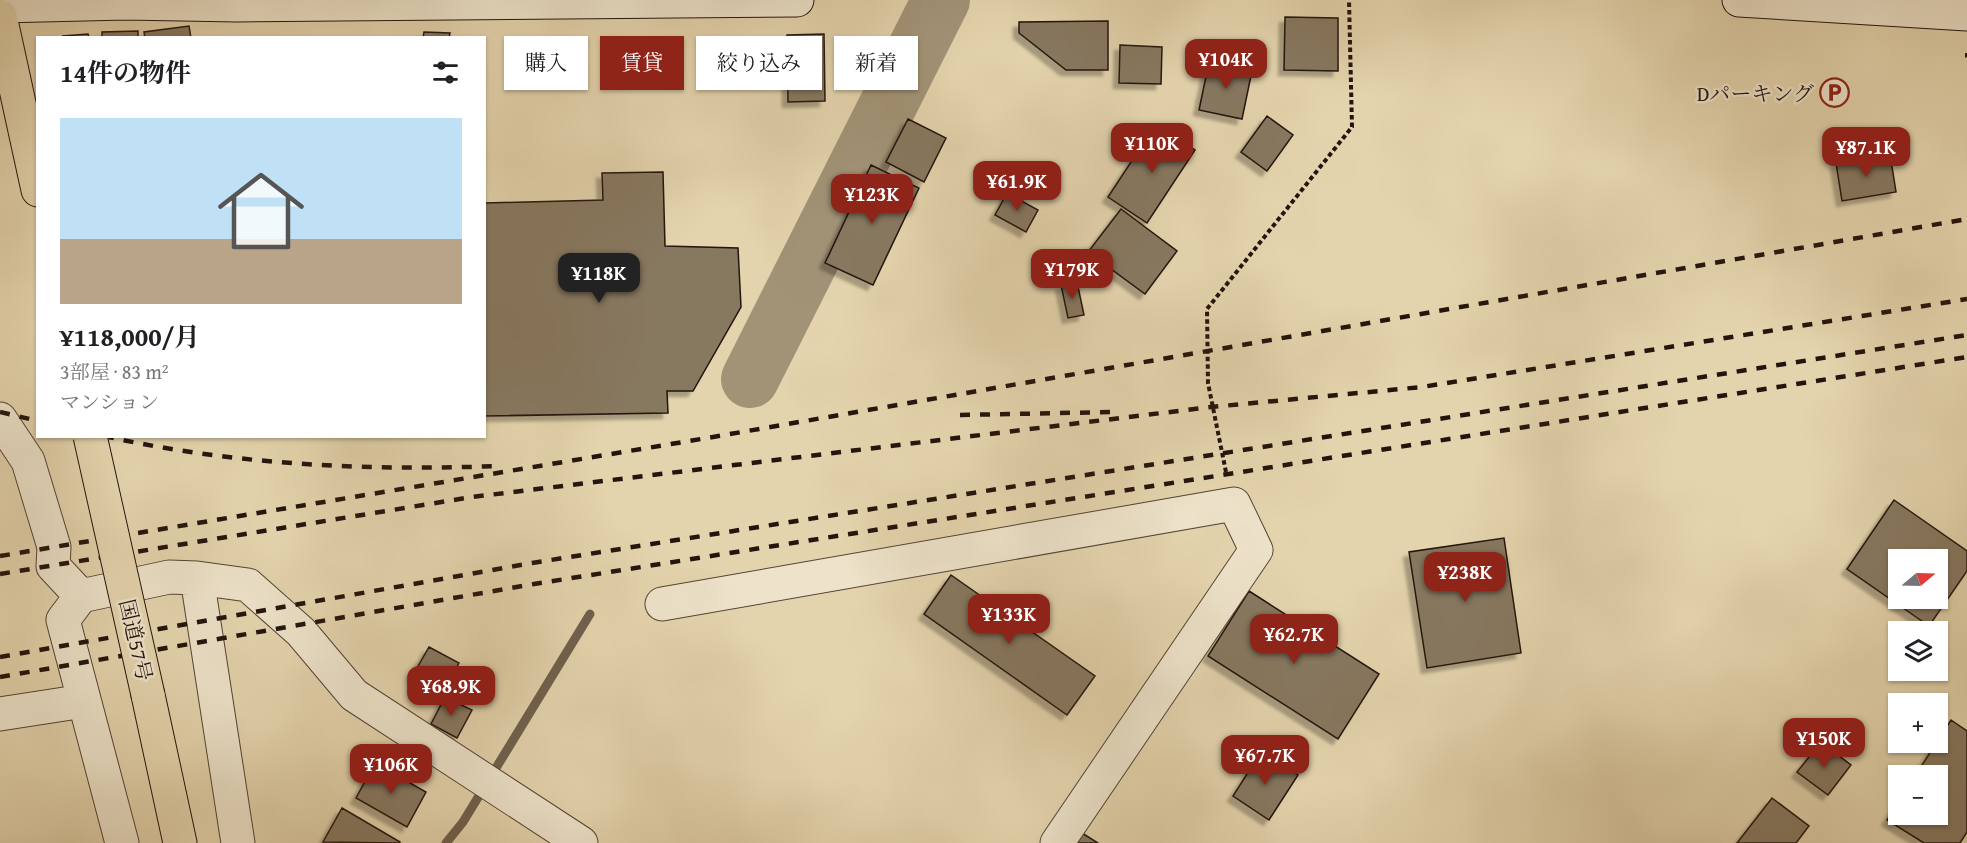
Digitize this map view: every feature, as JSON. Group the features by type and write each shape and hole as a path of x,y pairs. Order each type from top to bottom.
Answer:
{"highway":[{"path":"4,32 36,181"},
{"name":"国道57号","path":"90,438 180,843"}],"street":[{"path":"0,6 236,2 797,0"},
{"path":"1739,0 1967,14"},
{"path":"0,419 28,461 54,548 53,566 81,596"},
{"path":"662,604 1234,504 1256,550 1057,843"},
{"path":"122,843 63,620 81,596 169,577 197,578 248,585 301,632 354,695 581,843"},
{"path":"197,578 238,843"},
{"path":"0,714 84,701"}],"path":[{"path":"1234,504 1208,384 1208,309 1352,127 1349,0"},
{"path":"1967,53 1967,59"}],"building":[{"path":"1285,17 1338,18 1338,71 1284,70"},
{"path":"1108,21 1108,70 1066,70 1019,33 1019,22"},
{"path":"189,26 191,36 145,36 144,32"},
{"path":"138,31 138,36 102,36 102,32"},
{"path":"424,32 450,33 449,36 423,36"},
{"path":"88,34 88,36 63,36"},
{"path":"824,34 825,101 788,102 788,90 822,90 822,36 787,35"},
{"path":"1120,45 1162,47 1161,84 1119,83"},
{"path":"1209,62 1252,71 1242,119 1199,110"},
{"path":"1267,116 1293,135 1267,171 1241,152"},
{"path":"908,119 946,138 924,182 886,162"},
{"path":"1156,124 1195,150 1147,223 1108,197"},
{"path":"1890,154 1896,192 1842,201 1836,163"},
{"path":"871,165 919,188 873,285 825,263"},
{"path":"663,172 665,246 738,248 741,307 693,391 667,391 668,413 486,416 486,203 603,200 602,173"},
{"path":"1007,193 1038,210 1026,232 995,215"},
{"path":"1121,209 1177,251 1145,294 1088,252"},
{"path":"1077,282 1084,315 1068,318 1061,285"},
{"path":"1894,500 1967,551 1967,571 1948,598 1948,549 1888,549 1888,598 1847,569"},
{"path":"1504,538 1521,653 1427,668 1409,552"},
{"path":"951,575 1095,676 1067,715 924,614"},
{"path":"1249,591 1379,674 1338,739 1208,656"},
{"path":"1905,609 1941,609 1932,621 1922,621"},
{"path":"429,647 459,663 443,692 413,675"},
{"path":"445,697 472,710 457,738 431,724"},
{"path":"1951,720 1967,731 1967,832 1960,843 1924,843 1895,825 1948,825 1948,765 1922,765 1930,753 1948,753 1948,725"},
{"path":"1821,742 1851,765 1828,795 1797,772"},
{"path":"1261,752 1298,775 1269,820 1233,796"},
{"path":"375,763 426,792 407,827 356,798"},
{"path":"1772,798 1809,826 1796,843 1737,843"},
{"path":"342,808 400,842 323,842"},
{"path":"1074,828 1098,843 1065,843"}],"waterway":[{"path":"750,379 941,0"},
{"path":"446,843 463,822 590,614"}],"railway":[{"path":"0,556 713,437 1967,219"},
{"path":"0,574 472,497 1211,407 1422,387 1967,299"},
{"path":"0,657 532,563 1967,335"},
{"path":"0,677 534,584 1967,357"},
{"path":"0,412 36,421"},
{"path":"960,415 1115,412"},
{"path":"114,438 202,454 301,464 400,467 500,466"}],"place":[{"name":"Dパーキング","path":"1835,93"}]}
